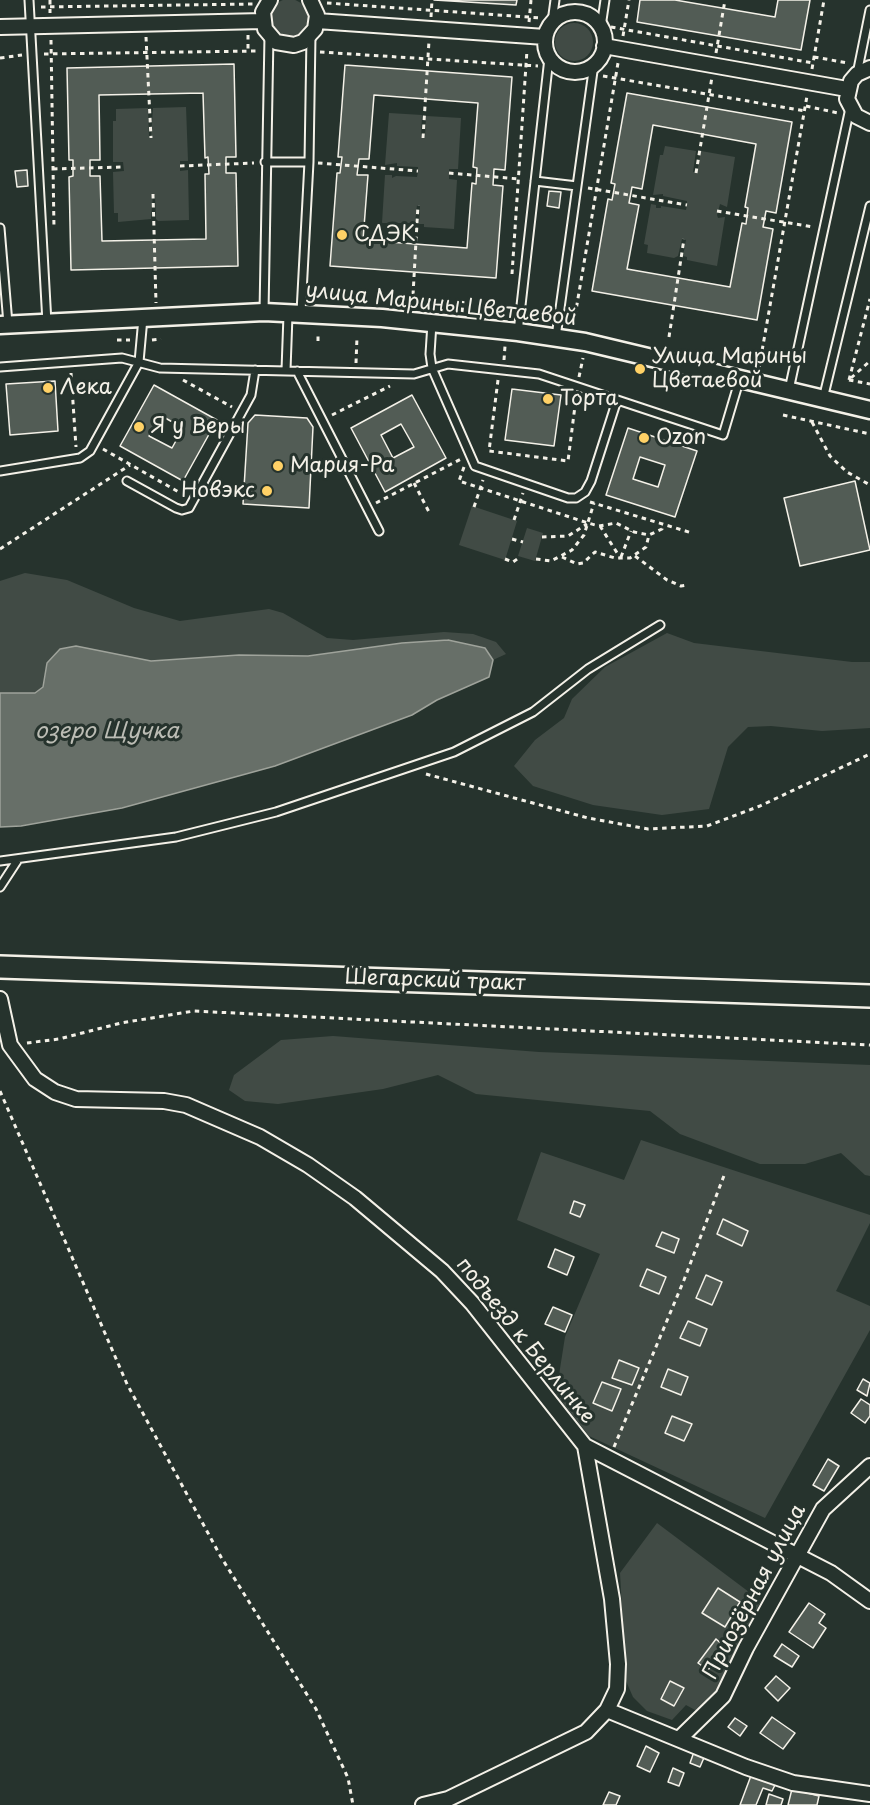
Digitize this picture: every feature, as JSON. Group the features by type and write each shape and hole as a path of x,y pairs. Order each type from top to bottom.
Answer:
{"main road":[{"name":"Шегарский тракт","path":"0,967 870,996"}],"street":[{"path":"268,1 263,21 269,36 285,45 294,45 310,36 317,21 311,1"},
{"path":"568,12 578,12 595,20 601,26 604,46 594,69 565,70 549,62 545,37 553,20 568,12"},
{"path":"0,27 263,21"},
{"path":"317,21 545,37"},
{"path":"604,46 848,89"},
{"path":"862,69 848,89 849,112 870,123"},
{"name":"улица Марины Цветаевой","path":"4,325 264,312 294,312 432,323 518,332 646,355 870,410"},
{"name":"подъезд к Берлинке","path":"0,999 10,1045 36,1079 55,1092 76,1099 164,1101 186,1105 260,1137 308,1165 346,1191 404,1237 472,1304 585,1446"},
{"path":"585,1446 796,1554 831,1574 870,1601"},
{"path":"423,1805 448,1799 586,1732 607,1710 617,1689 618,1664 612,1599 585,1446"},
{"name":"Приозёрная улица","path":"679,1739 723,1696 796,1554 823,1509 870,1466"},
{"path":"607,1710 793,1783 870,1794"}],"lane":[{"path":"553,20 555,0"},
{"path":"601,26 605,0"},
{"path":"29,4 47,323"},
{"path":"862,69 870,10"},
{"path":"264,312 269,36"},
{"path":"286,370 309,162 312,52 310,36"},
{"path":"518,332 549,62"},
{"path":"556,338 594,69"},
{"path":"789,391 849,112"},
{"path":"265,162 309,162"},
{"path":"535,181 577,186"},
{"path":"823,399 870,206"},
{"path":"0,228 4,325"},
{"path":"0,471 86,456 139,362 150,317"},
{"path":"432,323 430,354 432,369 475,465 568,498 576,498 585,492 591,481 617,400"},
{"path":"0,367 122,358 159,368 414,374 448,364 539,374 723,435 740,378"},
{"path":"127,481 182,510 194,501 255,386 255,369"},
{"path":"297,371 379,531"},
{"path":"0,861 17,861 176,837 276,812 454,752 533,712 588,669 660,625"},
{"path":"0,887 17,861"}],"path":[{"path":"50,0 55,240"},
{"path":"423,138 432,0"},
{"path":"511,284 531,0"},
{"path":"575,316 629,0"},
{"path":"696,173 725,0"},
{"path":"760,360 824,0"},
{"path":"29,4 50,7 268,1"},
{"path":"311,1 553,20"},
{"path":"146,23 152,138"},
{"path":"601,26 813,63"},
{"path":"0,58 32,54 267,51"},
{"path":"312,52 526,65 549,62"},
{"path":"814,57 862,69"},
{"path":"594,69 615,78 709,94 849,112"},
{"path":"180,166 265,162"},
{"path":"309,162 418,171"},
{"path":"38,169 123,167"},
{"path":"449,173 535,181"},
{"path":"577,186 687,206"},
{"path":"150,317 153,194"},
{"path":"413,295 418,205"},
{"path":"717,211 824,229"},
{"path":"669,337 684,239"},
{"path":"849,380 870,299"},
{"path":"318,332 318,341"},
{"path":"355,372 357,338"},
{"path":"499,370 489,451 568,462 583,358"},
{"path":"849,380 870,360"},
{"path":"70,362 77,459"},
{"path":"159,368 242,412"},
{"path":"322,420 414,374"},
{"path":"849,380 870,384"},
{"path":"783,415 870,434"},
{"path":"812,422 830,456 847,472 870,485"},
{"path":"94,444 194,501"},
{"path":"367,507 470,454"},
{"path":"460,459 464,467 459,481 588,523 600,526 616,523 631,531 649,535 662,529 663,524"},
{"path":"0,549 130,465"},
{"path":"474,507 486,469"},
{"path":"414,483 429,512"},
{"path":"514,520 526,483"},
{"path":"576,498 692,533"},
{"path":"536,559 551,561 562,557 579,544 594,504"},
{"path":"542,537 568,536 588,523"},
{"path":"600,526 621,559"},
{"path":"621,559 631,531"},
{"path":"562,557 577,564 586,561 595,552 621,559 635,556 646,546 649,535"},
{"path":"512,539 523,542"},
{"path":"1,542 4,547"},
{"path":"635,556 667,580 681,586 687,585"},
{"path":"505,559 513,562 520,557"},
{"path":"405,769 588,818 648,829 707,826 760,806 870,754"},
{"path":"10,1045 59,1039 121,1023 194,1011 870,1045"},
{"path":"0,1091 127,1384 221,1557 316,1709 348,1778 353,1805"},
{"path":"608,1458 627,1420 725,1173"}],"shaded area":[{"path":"289,-1 296,0 302,5 307,11 307,25 302,31 296,36 289,37 282,36 276,31 271,25 270,18 271,11 276,5 282,0"},
{"path":"574,23 588,28 593,42 588,56 574,61 560,56 555,42 560,28"},
{"path":"186,107 188,161 180,161 180,171 188,170 189,220 158,221 153,194 151,219 118,222 118,213 114,213 113,172 124,171 123,162 113,162 113,121 116,121 116,109 148,108 149,137 151,138 153,108"},
{"path":"389,113 422,115 421,138 425,138 426,116 461,118 458,169 449,169 449,179 457,180 454,229 424,227 424,224 419,224 420,206 417,205 415,223 382,223 385,175 392,175 392,178 396,176 417,177 418,172 418,167 397,166 397,163 385,165"},
{"path":"665,146 696,151 693,172 697,173 701,151 735,157 727,207 720,204 717,215 718,218 725,217 717,266 687,260 687,257 683,256 686,240 682,239 678,256 674,258 647,253 648,245 644,244 651,204 656,205 656,208 661,208 661,206 686,210 687,205 687,201 663,196 663,194 653,195 660,155 663,155"},
{"path":"472,506 517,521 505,560 459,545"},
{"path":"527,528 543,533 535,561 518,556"},
{"path":"25,573 67,580 134,608 180,621 269,609 283,613 327,638 353,640 444,632 473,634 496,642 506,654 493,660 485,648 448,640 402,643 308,656 239,655 151,661 120,656 47,662 43,688 35,693 0,693 0,581"},
{"path":"667,633 694,643 852,662 870,662 870,728 822,731 771,726 748,727 728,747 709,809 662,815 593,805 533,786 514,766 535,740 564,718 572,699 605,667"},
{"path":"333,1036 539,1052 870,1065 870,1176 865,1175 841,1153 805,1164 760,1164 680,1134 650,1111 476,1094 438,1075 383,1089 278,1104 245,1101 229,1090 234,1075 281,1040"},
{"path":"641,1140 870,1215 870,1223 836,1291 870,1306 870,1330 765,1518 589,1436 556,1394 565,1337 600,1254 517,1220 541,1152 624,1180"},
{"path":"657,1523 761,1601 716,1691 697,1711 686,1705 672,1720 647,1711 633,1697 626,1681 620,1573"}],"water":[{"name":"озеро Щучка","path":"448,640 485,648 493,660 489,677 437,700 412,715 275,766 122,808 21,826 0,827 0,693 35,693 43,687 47,663 60,649 76,646 151,661 239,655 308,656 402,643"}],"building":[{"path":"434,0 517,0 516,5"},
{"path":"640,0 675,0 775,17 778,0 810,0 801,50 637,22"},
{"path":"234,64 236,157 226,157 226,173 236,173 238,266 71,270 69,177 73,176 73,160 69,160 67,68","holes":["203,93 205,158 208,157 209,174 205,174 206,239 102,241 100,176 90,176 90,160 100,160 99,95"]},
{"path":"345,65 512,77 505,170 494,169 493,185 503,186 496,278 330,266 337,173 340,173 342,157 338,157","holes":["374,95 478,103 473,167 477,168 476,184 472,183 467,248 363,240 368,175 357,175 359,159 369,159"]},
{"path":"627,93 792,122 776,213 766,211 763,227 773,229 757,320 592,291 608,199 612,200 615,184 611,183","holes":["653,125 756,144 745,207 748,208 746,224 742,223 730,287 627,269 639,205 629,203 632,187 642,189"]},
{"path":"27,170 28,186 17,187 15,171"},
{"path":"549,191 561,192 559,208 547,206"},
{"path":"55,381 58,431 10,435 6,384"},
{"path":"154,385 217,420 183,481 120,446","holes":["160,415 183,428 172,448 149,436"]},
{"path":"512,389 561,395 554,446 505,440"},
{"path":"412,395 446,458 385,492 351,428","holes":["401,424 414,447 393,458 381,435"]},
{"name":"Мария-Ра","path":"255,415 307,418 313,427 309,508 243,504 248,423"},
{"path":"628,428 697,451 675,517 606,495","holes":["640,457 665,465 658,487 633,479"]},
{"path":"855,481 870,550 800,566 784,498"},
{"path":"574,1201 585,1205 580,1217 570,1213"},
{"path":"723,1219 748,1231 742,1246 717,1234"},
{"path":"662,1232 679,1239 674,1253 656,1246"},
{"path":"555,1249 574,1257 567,1275 548,1267"},
{"path":"647,1269 666,1277 659,1294 640,1286"},
{"path":"706,1275 722,1282 712,1305 696,1298"},
{"path":"553,1307 572,1315 565,1332 545,1324"},
{"path":"688,1321 707,1329 700,1346 680,1338"},
{"path":"619,1360 639,1368 632,1385 612,1378"},
{"path":"668,1369 688,1377 681,1395 661,1387"},
{"path":"863,1379 870,1383 867,1396 857,1390"},
{"path":"602,1382 621,1389 612,1411 593,1403"},
{"path":"861,1399 870,1405 870,1416 865,1423 851,1413"},
{"path":"672,1416 692,1424 684,1441 665,1433"},
{"path":"828,1459 839,1466 824,1491 813,1485"},
{"path":"718,1588 740,1602 725,1627 702,1613"},
{"path":"809,1603 825,1614 819,1623 826,1628 813,1648 789,1632"},
{"path":"716,1639 725,1647 708,1670 698,1663"},
{"path":"782,1644 799,1656 792,1667 774,1656"},
{"path":"776,1676 790,1688 778,1701 765,1688"},
{"path":"670,1681 684,1688 674,1706 661,1699"},
{"path":"772,1717 795,1733 783,1749 760,1733"},
{"path":"735,1718 747,1726 740,1736 728,1727"},
{"path":"646,1746 659,1753 650,1772 637,1766"},
{"path":"695,1749 706,1753 700,1767 690,1763"},
{"path":"673,1768 684,1773 679,1786 668,1782"},
{"path":"752,1773 777,1781 772,1791 763,1788 756,1805 740,1805"},
{"path":"792,1789 819,1796 817,1805 788,1805"},
{"path":"609,1792 620,1796 616,1805 603,1805"},
{"path":"769,1794 783,1799 781,1805 766,1805"}],"place":[{"name":"СДЭК","path":"342,235"},
{"name":"Улица Марины Цветаевой","path":"640,369"},
{"name":"Лека","path":"48,388"},
{"name":"Торта","path":"548,399"},
{"name":"Я у Веры","path":"139,427"},
{"name":"Ozon","path":"644,438"},
{"name":"Мария-Ра","path":"278,466"},
{"name":"Новэкс","path":"267,491"}]}
